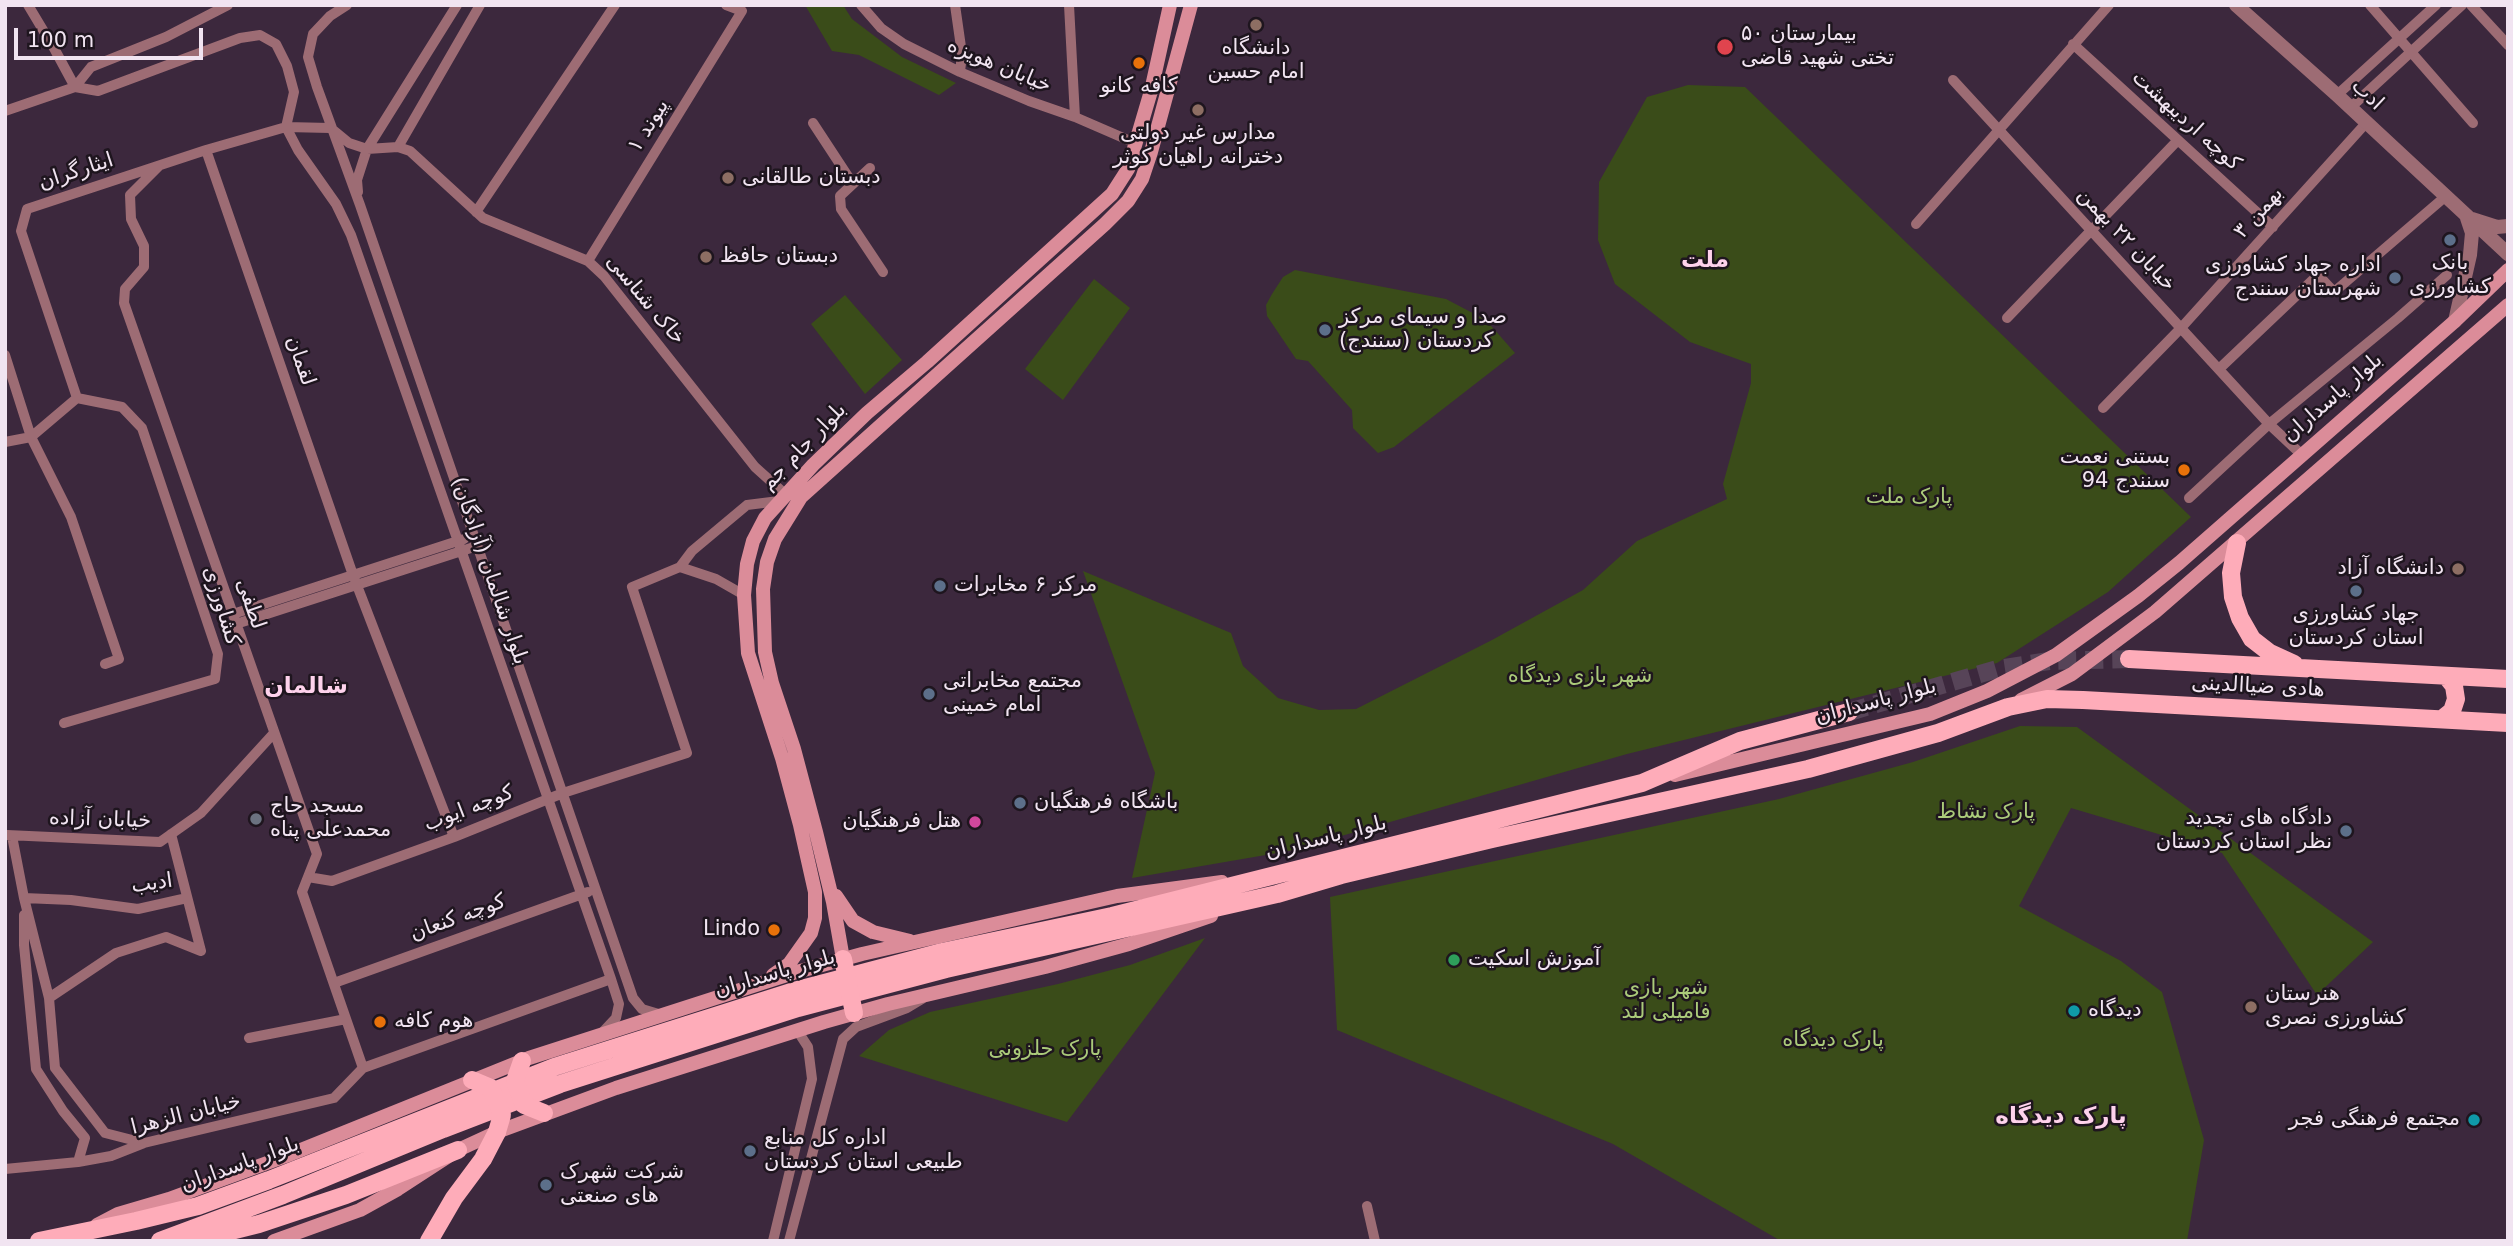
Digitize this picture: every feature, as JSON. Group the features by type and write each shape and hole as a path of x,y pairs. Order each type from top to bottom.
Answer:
{"main road":[{"name":"بلوار جام جم","path":"843,959 827,876 794,749 748,653 744,596 747,564 753,541 782,497 867,414 1112,194 1128,169 1151,91 1170,5"},
{"name":"بلوار جام جم","path":"745,989 789,964 804,944 815,918 815,892 765,685 763,589 767,562 775,538 801,497 1128,201 1142,179 1151,152 1191,5"},
{"name":"بلوار پاسداران","path":"39,1241 198,1206 554,1067 794,991 930,955 1112,916 1930,714 2012,678 2056,655 2138,596 2455,321 2508,270"},
{"name":"بلوار پاسداران","path":"163,1240 560,1084 694,1040 886,984 1277,894 1341,875 1492,839 1808,769 1938,733 2008,708 2072,674 2155,612 2508,305"},
{"path":"2237,543 2231,573 2233,597 2240,618 2252,639 2270,653 2303,669"},
{"name":"هادی ضیاالدینی","path":"2129,659 2508,679"},
{"path":"2442,719 2452,711 2456,699 2454,686 2446,676"},
{"name":"هادی ضیاالدینی","path":"2008,708 2047,699 2083,700 2508,723"},
{"path":"1642,783 1740,741 1849,712"},
{"path":"84,1231 118,1214 169,1199 286,1156 522,1061 843,959 1116,896 1272,875"},
{"path":"827,876 842,908 853,921 873,932 915,942"},
{"path":"163,1240 199,1239 259,1224 346,1195 544,1113 797,1030 854,1013 1129,944 1277,894"},
{"path":"843,959 854,1013"},
{"path":"522,1061 514,1081 524,1105 544,1113"},
{"path":"429,1241 454,1198 484,1159 502,1115 491,1088 472,1080"},
{"path":"274,1241 360,1210 458,1150"}],"street":[{"path":"28,5 75,87"},
{"path":"75,87 91,67 166,37 215,9 228,5"},
{"name":"بلوار شالمان (آزادگان)","path":"347,5 330,16 313,34 308,57 330,128 360,205 633,998 642,1009 662,1015"},
{"path":"360,205 358,180 367,149 457,5"},
{"path":"330,128 349,143 367,149 398,147 480,5"},
{"path":"476,212 615,5"},
{"name":"پیوند ۱","path":"588,261 742,11 726,5"},
{"name":"خیابان هویزه","path":"861,5 881,28 904,44 960,72 1135,143"},
{"path":"955,5 962,54 960,72"},
{"path":"1069,5 1075,117"},
{"path":"1916,224 2109,5"},
{"name":"ادب","path":"2236,5 2367,122 2508,254"},
{"path":"2370,5 2473,123"},
{"path":"2337,96 2436,5"},
{"path":"2350,108 2462,5"},
{"path":"2471,5 2508,45"},
{"path":"5,111 75,87 99,91 240,38 260,36 276,44 287,66 294,92 286,127"},
{"name":"کوچه اردیبهشت","path":"2073,44 2273,227"},
{"name":"خیابان ۲۲ بهمن","path":"1953,80 2269,424 2302,455"},
{"name":"بهمن ۳","path":"2103,408 2181,328 2367,122"},
{"path":"813,123 853,184"},
{"name":"بلوار شالمان (آزادگان)","path":"286,127 298,150 336,204 351,235 582,894 619,1004 616,1018 601,1035"},
{"name":"ایثارگران","path":"77,398 21,232 27,209 205,150 286,127 330,128"},
{"path":"2007,318 2178,141"},
{"name":"خاک شناسی","path":"398,147 410,151 483,218 588,261 604,276 755,467 782,497"},
{"name":"لقمان","path":"205,150 355,580 454,836"},
{"name":"لطفی","path":"159,166 130,195 131,219 144,246 144,267 125,289 124,303 317,854 302,892 363,1068"},
{"path":"870,168 840,196 841,209 883,272"},
{"path":"2219,369 2318,275 2334,292 2445,196"},
{"path":"2467,218 2497,227 2508,226"},
{"path":"2455,321 2470,255 2472,233 2467,218"},
{"path":"2189,499 2269,424 2447,275"},
{"path":"5,355 31,437 71,517 118,659 105,664"},
{"path":"404,387 420,382"},
{"path":"5,442 31,437 77,398"},
{"name":"کشاورزی","path":"64,723 215,679 218,654 142,428 122,407 77,398"},
{"path":"744,596 716,579 680,567 692,551 747,505 782,497"},
{"path":"235,619 475,541"},
{"name":"کوچه ایوب","path":"308,877 332,881 563,793 687,753 632,587 680,567"},
{"name":"خیابان آزاده","path":"8,835 160,842 201,813 274,733"},
{"path":"171,834 187,898"},
{"path":"8,835 49,998 55,1068 105,1133 144,1143"},
{"name":"کوچه کنعان","path":"334,983 596,890"},
{"path":"24,898 24,945 36,1069 63,1111 85,1138 78,1162"},
{"name":"ادیب","path":"24,898 71,900 138,909 187,898 201,951 166,937 116,953 49,998"},
{"path":"363,1068 611,979"},
{"path":"789,1241 843,1039 856,1027 907,1008 933,993"},
{"path":"249,1038 346,1019"},
{"path":"773,1241 811,1079 808,1047 797,1030"},
{"name":"خیابان الزهرا","path":"5,1170 111,1156 144,1143 334,1098 363,1068"},
{"path":"798,1140 814,1143"},
{"path":"1367,1206 1375,1241"}],"green space":[{"path":"805,5 843,5 852,19 902,57 956,83 939,95 859,55 832,51"},
{"name":"پارک ملت","path":"1688,85 1745,87 2191,517 2108,592 1997,663 1627,754 1289,851 1132,878 1155,773 1083,571 1231,633 1243,666 1278,698 1319,710 1356,709 1583,590 1637,541 1727,499 1723,484 1751,383 1751,364 1690,342 1615,284 1598,240 1599,182 1647,97"},
{"path":"1295,270 1446,299 1486,320 1515,353 1394,447 1378,453 1353,428 1352,410 1308,361 1296,359 1267,316 1266,305 1272,294 1283,277"},
{"path":"1094,279 1130,308 1063,400 1025,369"},
{"path":"845,295 902,360 865,394 811,324"},
{"name":"پارک دیدگاه","path":"2020,726 2077,727 2373,942 2317,995 2222,853 2071,808 2019,906 2121,961 2162,992 2204,1140 2187,1241 1781,1241 1613,1144 1337,1030 1330,897 1779,799 1913,762"},
{"name":"پارک حلزونی","path":"1205,938 1067,1122 859,1056 889,1030 930,1012 1130,965"}],"tunnel":[{"path":"1849,712 1997,669 2049,661 2129,659"}],"place":[{"name":"دانشگاه امام حسین","path":"1256,25"},
{"name":"بیمارستان ۵۰ تختی شهید قاضی","path":"1725,47"},
{"name":"کافه کانو","path":"1139,63"},
{"name":"مدارس غیر دولتی دخترانه راهیان کوثر","path":"1198,110"},
{"name":"دبستان طالقانی","path":"728,178"},
{"name":"بانک کشاورزی","path":"2450,240"},
{"name":"دبستان حافظ","path":"706,257"},
{"name":"اداره جهاد کشاورزی شهرستان سنندج","path":"2395,278"},
{"name":"صدا و سیمای مرکز کردستان (سنندج)","path":"1325,330"},
{"name":"بستنی نعمت سنندج 94","path":"2184,470"},
{"name":"دانشگاه آزاد","path":"2458,569"},
{"name":"مرکز ۶ مخابرات","path":"940,586"},
{"name":"جهاد کشاورزی استان کردستان","path":"2356,591"},
{"name":"مجتمع مخابراتی امام خمینی","path":"929,694"},
{"name":"باشگاه فرهنگیان","path":"1020,803"},
{"name":"مسجد حاج محمدعلی پناه","path":"256,819"},
{"name":"هتل فرهنگیان","path":"975,822"},
{"name":"دادگاه های تجدید نظر استان کردستان","path":"2346,831"},
{"name":"Lindo","path":"774,930"},
{"name":"آموزش اسکیت","path":"1454,960"},
{"name":"هنرستان کشاورزی نصری","path":"2251,1007"},
{"name":"دیدگاه","path":"2074,1011"},
{"name":"هوم کافه","path":"380,1022"},
{"name":"مجتمع فرهنگی فجر","path":"2474,1120"},
{"name":"اداره کل منابع طبیعی استان کردستان","path":"750,1151"},
{"name":"شرکت شهرک های صنعتی","path":"546,1185"}],"district":[{"name":"ملت","path":"1705,261"},
{"name":"شالمان","path":"306,687"},
{"name":"پارک دیدگاه","path":"2061,1117"}],"park label":[{"name":"شهر بازی دیدگاه","path":"1580,677"},
{"name":"پارک نشاط","path":"1986,813"},
{"name":"شهر بازی فامیلی لند","path":"1666,1001"}]}
